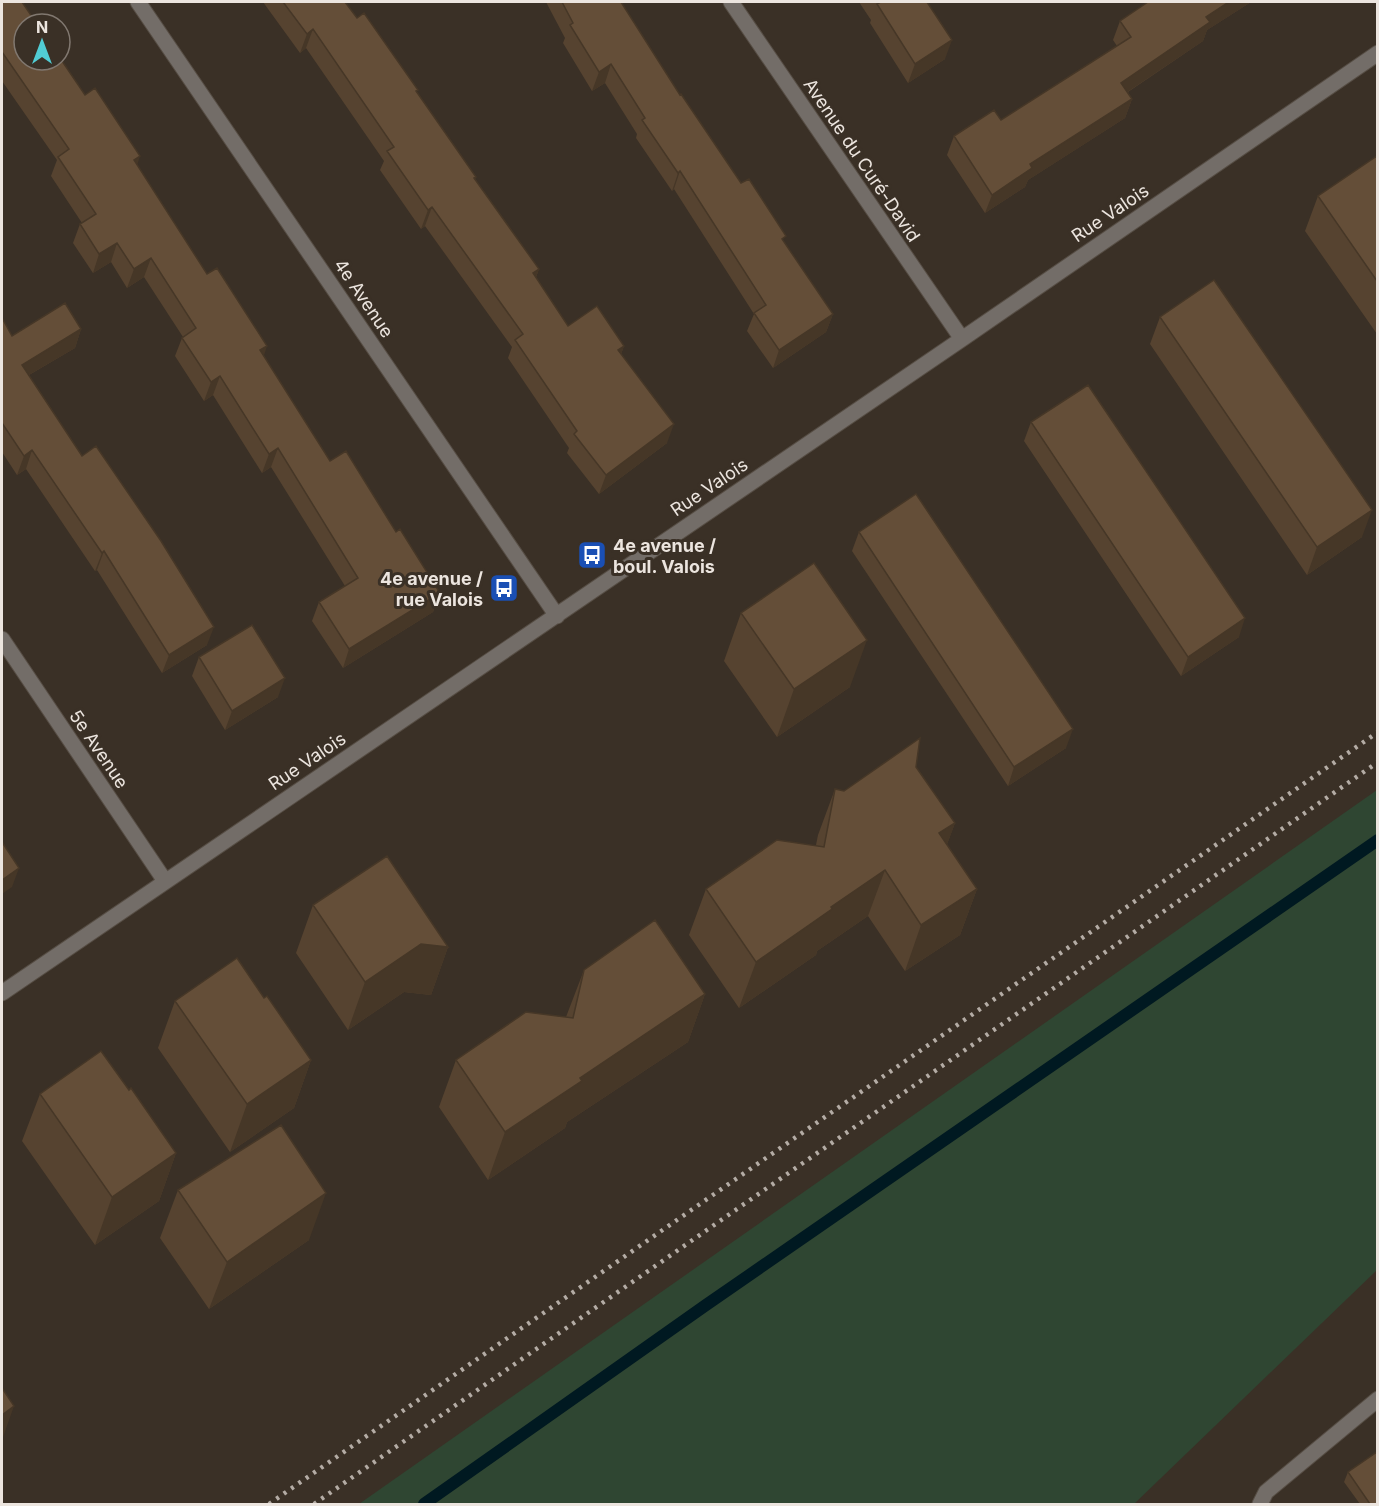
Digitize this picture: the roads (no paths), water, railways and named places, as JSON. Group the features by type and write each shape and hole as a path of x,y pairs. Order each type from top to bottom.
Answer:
{"street":[{"name":"4e Avenue","path":"138,2 557,615"},
{"name":"Avenue du Curé-David","path":"731,2 962,339"},
{"name":"Rue Valois","path":"2,993 962,339 1377,53"},
{"name":"5e Avenue","path":"2,639 165,881"},
{"path":"1260,1504 1266,1492 1377,1399"}],"waterway":[{"path":"424,1504 706,1305 1378,840"}],"railway":[{"path":"269,1504 1378,732"},
{"path":"314,1504 1378,762"}],"place":[{"name":"4e avenue / boul. Valois","path":"592,555"},
{"name":"4e avenue / rue Valois","path":"504,588"}]}
